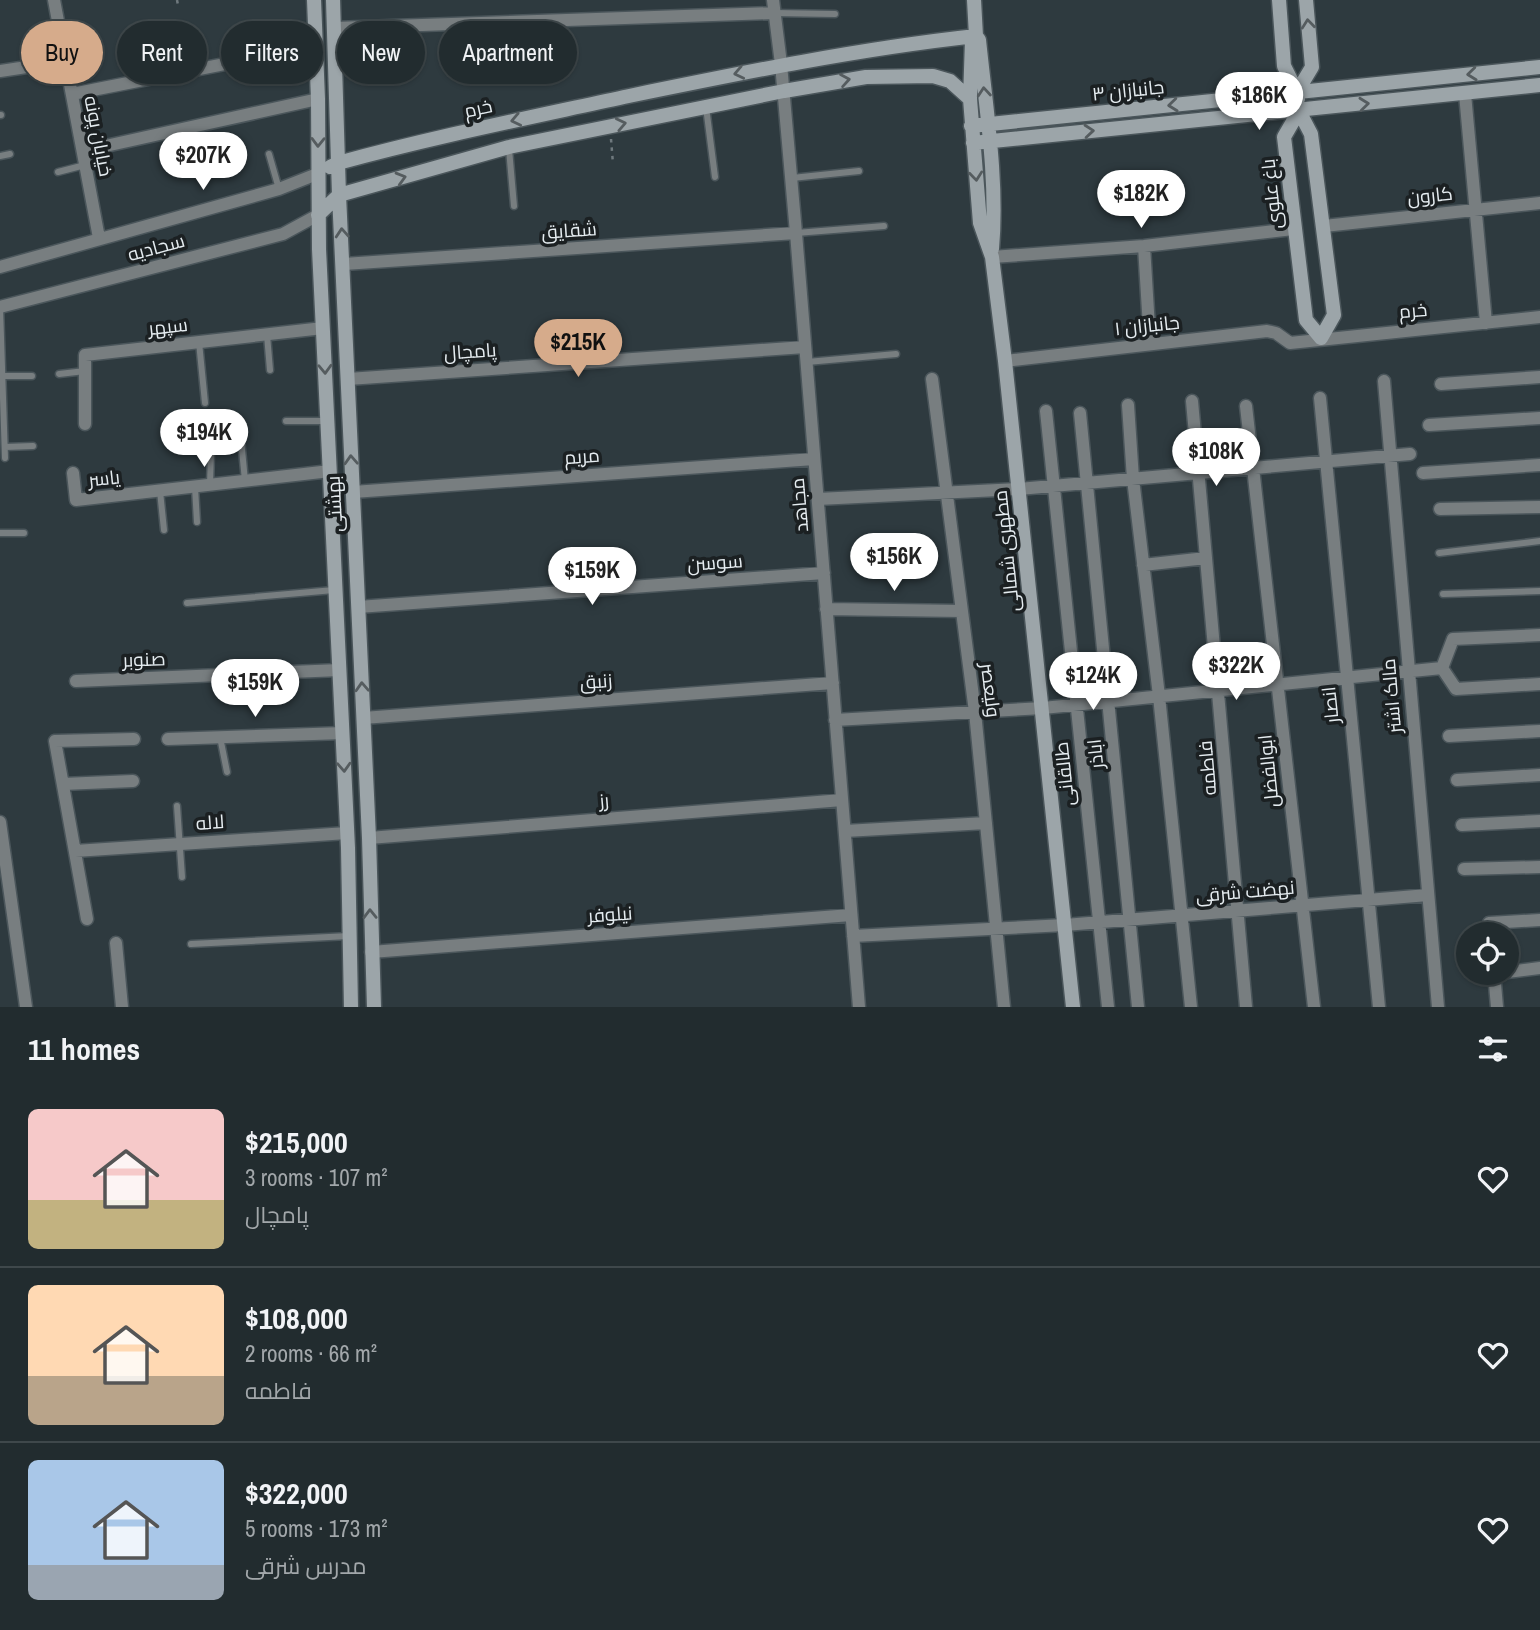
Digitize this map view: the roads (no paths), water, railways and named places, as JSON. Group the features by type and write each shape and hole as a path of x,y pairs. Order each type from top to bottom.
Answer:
{"street":[{"name":"خیابان پونه","path":"54,0 58,21"},
{"name":"بهشتی","path":"314,0 315,21"},
{"name":"بهشتی","path":"333,0 374,1007"},
{"path":"974,0 976,36"},
{"path":"1279,0 1284,66 1297,92 1299,111 1311,134 1324,226 1334,315 1321,338"},
{"path":"1297,92 1312,67 1306,0"},
{"path":"334,29 774,6"},
{"name":"مجاهد","path":"774,6 784,91 859,1007"},
{"name":"خرم","path":"0,267 279,189 338,163 429,138 781,64 896,45 976,36"},
{"name":"مطهری شمالی","path":"992,257 981,223 972,143 972,40 976,36 979,40 987,124 994,223 992,257 1043,708 1073,1007"},
{"path":"72,94 221,65"},
{"name":"جانبازان ۳","path":"971,125 1540,67"},
{"path":"0,71 21,68"},
{"path":"318,215 339,195 509,147 784,91 866,77 933,76 950,81 970,99"},
{"name":"خیابان پونه","path":"70,84 99,238"},
{"name":"بهشتی","path":"317,84 318,215 343,733 351,1007"},
{"name":"جانبازان ۳","path":"972,143 1540,85"},
{"path":"1465,94 1486,323"},
{"path":"83,151 318,99"},
{"name":"باغ علوی","path":"1299,111 1284,137 1306,320 1321,338"},
{"path":"1047,117 1049,135"},
{"name":"کارون","path":"1324,226 1540,203"},
{"name":"سجادیه","path":"0,307 283,234 318,215"},
{"path":"992,257 1144,246 1293,229"},
{"name":"شقایق","path":"344,264 796,233"},
{"path":"1144,246 1150,344"},
{"name":"خرم","path":"1290,343 1540,317"},
{"name":"سپهر","path":"85,371 85,355 323,328"},
{"name":"جانبازان ۱","path":"1005,360 1267,331 1276,332 1290,343"},
{"name":"پامچال","path":"348,379 805,347"},
{"path":"85,371 85,424"},
{"path":"1441,384 1540,377"},
{"name":"ولیعصر","path":"932,379 975,712 1004,1007"},
{"name":"مالک اشتر","path":"1384,381 1438,1007"},
{"name":"انصار","path":"1320,398 1379,1007"},
{"name":"فاطمه","path":"1192,401 1246,1007"},
{"name":"فاطمه","path":"1128,405 1133,479 1159,696 1191,1007"},
{"name":"ابوالفضل","path":"1246,406 1314,1007"},
{"name":"طالقانی","path":"1045,411 1108,1007"},
{"name":"اباذر","path":"1080,413 1138,1007"},
{"path":"1429,425 1540,418"},
{"path":"818,499 1019,489 1410,454"},
{"name":"مریم","path":"353,492 814,459"},
{"path":"1423,473 1540,465"},
{"name":"یاسر","path":"73,473 76,500 330,471"},
{"path":"1440,509 1540,507"},
{"path":"1143,565 1206,558"},
{"name":"سوسن","path":"358,607 824,573"},
{"path":"827,609 962,611"},
{"path":"1442,668 1453,639 1540,635"},
{"path":"835,720 1043,708 1442,668"},
{"path":"1442,668 1456,689 1540,684"},
{"name":"صنوبر","path":"76,681 340,670"},
{"name":"زنبق","path":"363,718 832,683"},
{"path":"1450,736 1540,731"},
{"path":"168,739 343,733"},
{"path":"87,919 55,741 134,739"},
{"path":"1457,780 1540,775"},
{"path":"63,784 133,780"},
{"name":"رز","path":"369,838 842,800"},
{"path":"1462,825 1540,821"},
{"path":"0,822 26,1007"},
{"path":"845,831 986,823"},
{"name":"لاله","path":"75,850 347,833"},
{"path":"1465,869 1540,867"},
{"name":"نهضت شرقی","path":"853,936 1065,925 1427,895"},
{"name":"نیلوفر","path":"371,952 851,915"},
{"path":"1519,924 1540,920"},
{"path":"116,943 122,1007"},
{"path":"1519,971 1540,968"},
{"path":"1495,985 1497,1007"}],"lane":[{"path":"774,6 835,14"},
{"path":"706,107 715,177"},
{"path":"509,147 514,206"},
{"path":"269,154 279,189"},
{"path":"0,156 10,155"},
{"path":"58,172 85,165"},
{"path":"791,178 859,171"},
{"path":"796,233 884,226"},
{"path":"0,307 5,458"},
{"path":"267,335 270,370"},
{"path":"199,342 205,403"},
{"path":"806,362 896,354"},
{"path":"59,374 85,371"},
{"path":"2,376 32,376"},
{"path":"286,421 327,421"},
{"path":"241,439 245,481"},
{"path":"5,447 33,446"},
{"path":"211,452 211,485"},
{"path":"195,487 197,522"},
{"path":"159,491 164,530"},
{"path":"0,533 24,533"},
{"path":"1439,553 1540,541"},
{"path":"187,603 335,590"},
{"path":"1443,594 1540,591"},
{"path":"220,737 227,772"},
{"path":"177,806 183,877"},
{"path":"191,944 349,936"}]}
